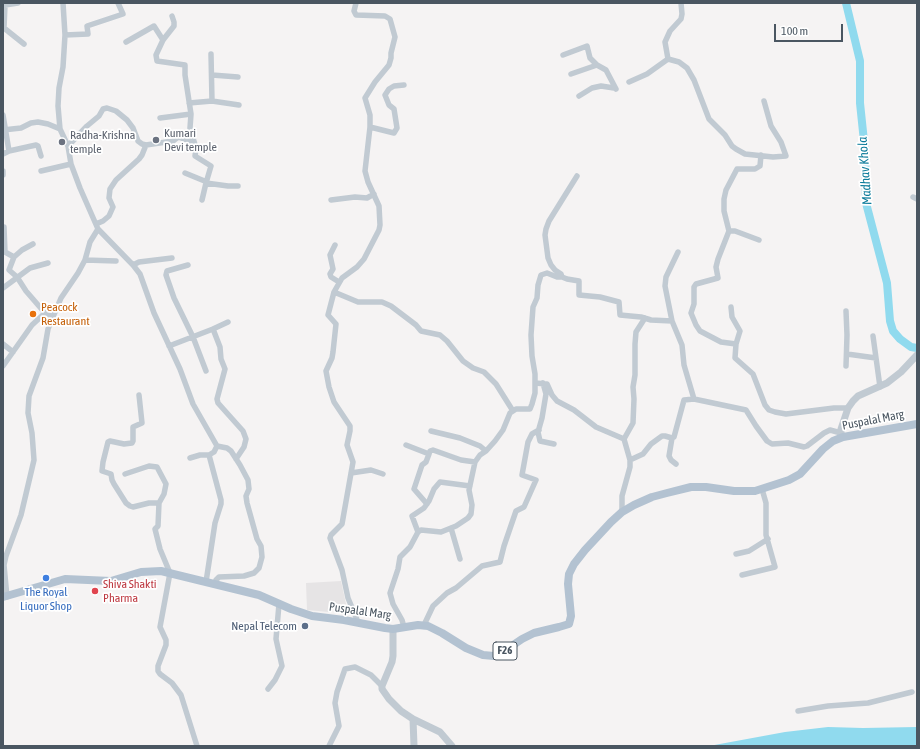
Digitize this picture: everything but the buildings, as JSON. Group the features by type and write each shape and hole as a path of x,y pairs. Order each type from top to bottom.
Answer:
{"main road":[{"name":"Puspalal Marg","path":"5,597 37,586 65,579 111,581 149,571 170,573 259,595 312,616 358,622 371,626 393,628 424,625 435,629 466,648 489,656 500,654 522,639 534,633 566,626 571,620 568,584 569,574 574,564 585,550 622,512 638,503 652,497 680,489 706,487 746,492 762,489 789,480 800,474 822,449 842,435 917,424"}],"street":[{"path":"18,3 5,5 4,28 24,44"},
{"path":"64,3 64,67 59,88 58,106 60,129 68,146 71,164 80,188 97,226 140,274 154,313 180,369 193,404 217,446 227,448 236,459 248,480 246,496 247,503 262,557 259,568 254,573 244,576 220,578 216,580 215,584"},
{"path":"65,35 88,34 87,26 123,14 118,3"},
{"path":"356,3 354,11 356,15 387,16 392,22 395,34 389,65 375,82 365,98 370,115 365,170 368,182 379,206 379,230 360,263 346,274 339,282 334,292 328,315 336,324 332,358 326,371 334,402 350,426 347,445 353,462 342,524 330,538 342,570 348,598 358,622"},
{"path":"668,59 665,42 670,31 682,19 681,3"},
{"path":"172,16 174,26 163,40 156,55 156,61 185,65 184,75 191,114 190,128 196,148 195,156 211,166 202,200"},
{"path":"126,42 154,26 163,40"},
{"path":"563,56 587,46 590,58 597,65 606,70 615,88 597,86 579,96"},
{"path":"211,54 212,101"},
{"path":"629,82 647,74 668,59"},
{"path":"668,59 679,62 687,68 694,80 709,119 725,135 732,146 742,153 761,154 773,157 786,156 781,142 770,126 764,101"},
{"path":"571,74 597,65"},
{"path":"212,75 238,77"},
{"path":"370,127 394,133 397,128 394,109 390,105 385,95 389,89 394,86 404,85"},
{"path":"189,103 212,101 239,105"},
{"path":"68,146 99,116 103,109 107,108 116,111 127,120 133,128 138,141 146,145 173,141 178,137 193,142"},
{"path":"160,118 191,114"},
{"path":"3,117 6,153 36,145 38,146 41,156"},
{"path":"4,130 21,128 31,123 38,122 60,129"},
{"path":"5,597 4,565 21,515 34,460 32,433 28,413 29,396 43,358 48,329 61,298 78,273 97,226 109,216 112,207 109,198 110,189 116,180 139,159 146,145"},
{"path":"736,344 721,342 700,331 691,313 694,304 694,285 718,278 716,267 729,231 724,211 726,190 736,169 755,168 760,166 761,154"},
{"path":"41,171 71,164"},
{"path":"185,173 206,183 238,186"},
{"path":"562,277 561,274 551,265 548,258 545,235 549,221 577,176"},
{"path":"331,200 367,198 374,194"},
{"path":"4,230 5,252 14,257"},
{"path":"729,231 735,231 759,240"},
{"path":"33,244 22,250 14,257 9,269 18,277 26,291 45,313 53,317"},
{"path":"336,245 330,255 333,268 330,274 331,277 339,282"},
{"path":"678,252 666,277 665,286 672,321 682,345 684,365 694,399"},
{"path":"133,265 139,262 172,258"},
{"path":"84,260 116,261"},
{"path":"3,288 30,268 48,262"},
{"path":"188,265 167,271 166,275 174,298 193,337 206,371"},
{"path":"404,627 402,620 393,604 390,593 398,569 400,557 410,547 418,532 421,530 441,532 465,521 471,514 472,505 469,493 475,462 503,430 510,414 516,409 530,408 532,404 535,392 535,374 532,356 531,323 533,307 537,298 541,275 547,273 557,277 579,281 579,295 602,297 619,302 620,315 651,320 672,321"},
{"path":"334,292 358,302 382,302 391,306 416,324 421,331 440,335 447,340 463,361 473,368 484,372 496,384 513,411"},
{"path":"731,307 732,317 740,331 736,344 736,358 753,374 760,395 769,410 786,414 834,408 848,408"},
{"path":"846,310 846,366"},
{"path":"3,366 32,325 45,313"},
{"path":"622,512 622,496 630,467 630,460 624,439 633,423 636,332 645,318"},
{"path":"170,346 228,322"},
{"path":"213,329 220,347 221,359 225,369 218,402 243,431 246,439 244,447 236,459"},
{"path":"873,336 880,387"},
{"path":"3,344 13,352"},
{"path":"846,354 876,358"},
{"path":"676,464 670,459 672,438 674,437 684,400 694,399 746,410 767,441 772,444 788,443 804,447 830,430 842,435 848,408 853,401 858,396 880,387 900,372 917,355"},
{"path":"535,383 548,386 552,395 557,401 574,410 596,427 624,439"},
{"path":"543,384 546,394 539,430 540,441 554,444"},
{"path":"139,395 142,423 133,427 132,443 124,444 110,441 108,442 102,470 111,474 114,484 126,503 130,506 132,507 149,502 159,502"},
{"path":"424,625 433,606 447,593 456,588 482,566 500,562 516,511 524,507 536,480 522,475 528,442 532,434 539,430"},
{"path":"431,431 460,438 480,446 486,451"},
{"path":"630,460 643,454 662,436 672,438"},
{"path":"406,445 429,454"},
{"path":"190,458 200,455 209,455 214,452 217,446"},
{"path":"427,504 414,489 422,465 426,462 430,451 433,450 461,460 475,462"},
{"path":"206,582 215,523 221,500 209,455"},
{"path":"125,474 149,466 157,466 166,484 164,494 159,502 158,526 155,529 170,573 160,627 166,640 166,645 159,663 158,671 172,683 181,695 197,746"},
{"path":"351,473 371,470 383,474"},
{"path":"418,532 412,516 430,502 434,489 440,482 470,486"},
{"path":"742,575 774,567 768,539 766,503 762,489"},
{"path":"451,528 460,559"},
{"path":"736,554 749,551 768,539"},
{"path":"268,689 275,680 282,666 276,639 279,604"},
{"path":"382,686 392,662 393,628"},
{"path":"329,746 339,726 335,703 337,692 345,669 355,667 371,675 382,686 382,689 389,699 413,719 440,732 452,746"},
{"path":"798,711 828,706 868,703 912,692"},
{"path":"413,719 414,746"}],"shaded area":[{"path":"341,581 346,604 335,606 335,608 329,609 329,612 307,610 306,583"}],"water":[{"path":"828,727 917,727 917,746 709,746 785,732"}],"waterway":[{"name":"Madhav Khola","path":"846,3 860,61 860,103 865,151 866,203 887,283 890,321 893,331 900,339 911,347 917,348"}],"place":[{"name":"Kumari Devi temple","path":"156,140"},
{"name":"Radha-Krishna temple","path":"62,142"},
{"name":"Peacock Restaurant","path":"33,314"},
{"name":"The Royal Liquor Shop","path":"46,578"},
{"name":"Shiva Shakti Pharma","path":"95,591"},
{"name":"Nepal Telecom","path":"305,626"}]}
